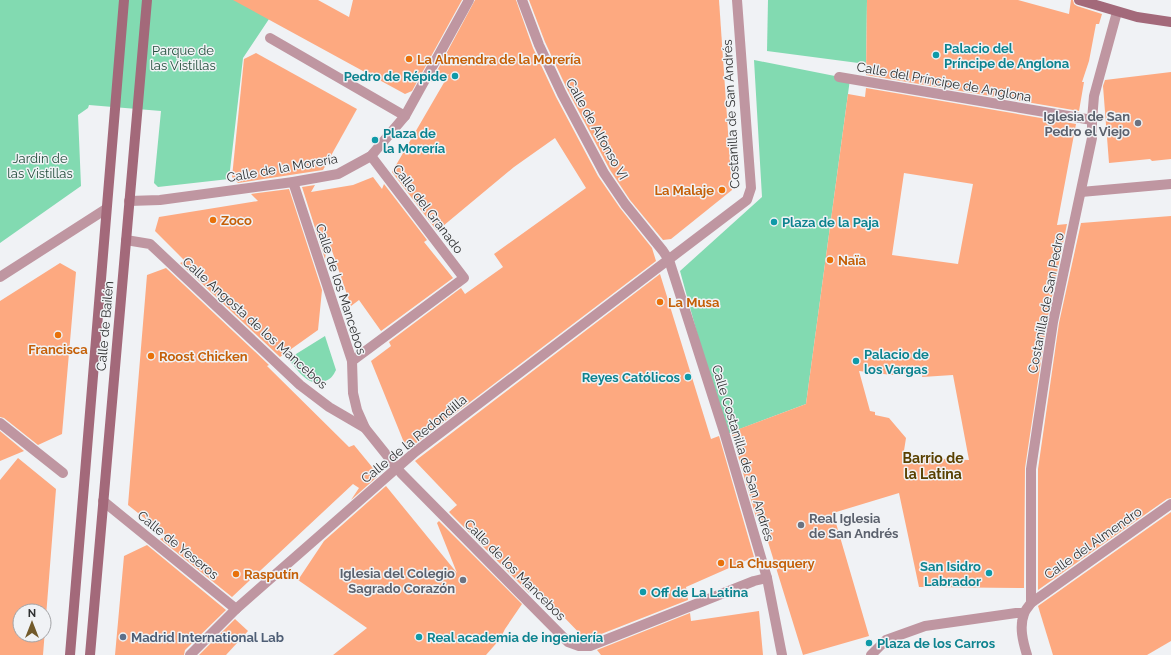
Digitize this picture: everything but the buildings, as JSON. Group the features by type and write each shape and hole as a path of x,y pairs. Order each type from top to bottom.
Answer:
{"main road":[{"name":"Calle de Bailén","path":"70,655 124,0"},
{"name":"Calle de Bailén","path":"90,655 147,0"},
{"path":"1079,0 1117,12 1170,23"}],"street":[{"name":"Calle de la Morería","path":"129,201 160,200 293,182 338,174 371,156 405,116 469,0"},
{"name":"Calle de Alfonso VI","path":"522,0 539,45 562,94 604,173 625,204 663,251 668,260"},
{"name":"Costanilla de San Andrés","path":"668,260 747,200 751,188 737,0"},
{"name":"Costanilla de San Pedro","path":"1031,603 1031,469 1053,322 1092,138 1094,96 1117,12"},
{"path":"270,38 405,116"},
{"name":"Calle del Príncipe de Anglona","path":"838,77 1092,120"},
{"name":"Calle del Granado","path":"352,361 464,278 371,156"},
{"name":"Calle de los Mancebos","path":"293,182 352,361 353,393 357,410 365,428"},
{"path":"1081,192 1171,184"},
{"path":"0,277 106,209"},
{"name":"Calle Angosta de los Mancebos","path":"126,240 150,244 300,385 329,407 365,428 396,468"},
{"name":"Calle de la Redondilla","path":"190,655 236,609 415,452 668,260"},
{"name":"Calle Costanilla de San Andrés","path":"668,260 725,436 767,578 782,655"},
{"path":"0,423 63,473"},
{"name":"Calle de los Mancebos","path":"396,468 568,642 579,646 590,646 754,581 767,578"},
{"name":"Calle de Yeseros","path":"103,501 236,609"},
{"name":"Calle del Almendro","path":"1024,613 1031,603 1171,504"},
{"path":"871,655 886,640 925,626 1016,613 1024,613 1022,625 1023,640 1027,655"}],"green space":[{"name":"Parque de las Vistillas","path":"0,0 252,0 269,19 243,58 229,179 158,187 154,183 161,111 89,105 88,108 78,115 81,186 0,243"},
{"path":"768,0 867,0 866,64 767,51"},
{"name":"Plaza de la Paja","path":"754,60 850,79 806,404 725,435 680,271 762,197"},
{"path":"325,336 336,370 333,376 329,379 319,383 313,382 304,377 288,359"}],"place":[{"name":"Palacio del Príncipe de Anglona","path":"936,55"},
{"name":"La Almendra de la Morería","path":"409,59"},
{"name":"Pedro de Répide","path":"455,76"},
{"name":"Iglesia de San Pedro el Viejo","path":"1138,123"},
{"name":"Plaza de la Morería","path":"375,140"},
{"name":"La Malaje","path":"722,190"},
{"name":"Zoco","path":"213,220"},
{"name":"Plaza de la Paja","path":"774,222"},
{"name":"Naïa","path":"830,260"},
{"name":"La Musa","path":"660,302"},
{"name":"Francisca","path":"58,335"},
{"name":"Roost Chicken","path":"151,356"},
{"name":"Palacio de los Vargas","path":"856,361"},
{"name":"Reyes Católicos","path":"688,377"},
{"name":"Real Iglesia de San Andrés","path":"801,525"},
{"name":"La Chusquery","path":"721,563"},
{"name":"San Isidro Labrador","path":"989,573"},
{"name":"Rasputín","path":"236,574"},
{"name":"Iglesia del Colegio Sagrado Corazón","path":"463,580"},
{"name":"Off de La Latina","path":"643,592"},
{"name":"Madrid International Lab","path":"123,637"},
{"name":"Real academia de ingeniería","path":"419,637"},
{"name":"Plaza de los Carros","path":"869,643"}],"district":[{"name":"Barrio de la Latina","path":"933,466"}],"park label":[{"name":"Jardín de las Vistillas","path":"40,166"}]}
